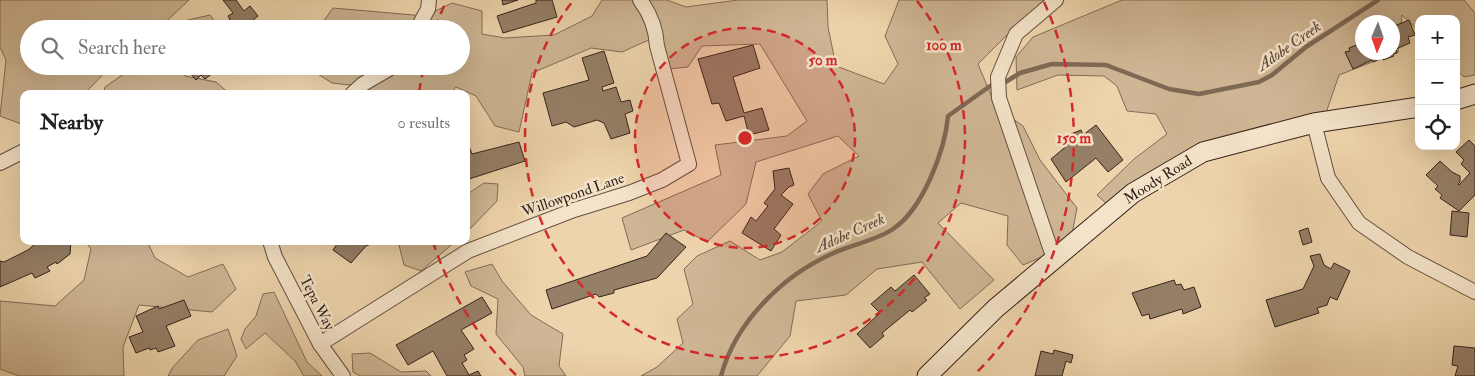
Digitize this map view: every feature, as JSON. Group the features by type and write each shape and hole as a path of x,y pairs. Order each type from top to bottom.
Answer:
{"street":[{"path":"422,20 428,9 429,0"},
{"name":"Willowpond Lane","path":"320,344 468,251 574,210 629,193 662,180 689,164 656,36 648,10 640,0"},
{"path":"1054,259 999,98 998,77 1016,34 1056,0"},
{"path":"356,90 378,75"},
{"path":"1460,99 1475,94"},
{"name":"Moody Road","path":"927,376 996,308 1133,193 1203,152 1314,123 1415,108"},
{"path":"1314,123 1328,178 1359,223 1408,257 1475,292"},
{"path":"0,163 20,152"},
{"name":"Tepa Way","path":"271,245 276,258 320,344 343,376"}],"shaded area":[{"path":"0,0 189,0 168,20 20,20 20,75 102,75 88,90 20,90 20,124 0,116 6,60 0,47"},
{"path":"602,0 667,0 686,7 738,0 827,0 828,27 836,66 884,84 898,64 885,36 899,0 1049,0 1005,37 978,64 996,107 1023,126 1040,160 1077,208 1070,245 1023,265 1007,245 1008,216 961,203 938,223 994,280 960,309 922,262 877,269 846,295 796,301 790,336 757,376 641,376 657,367 683,343 677,319 693,304 684,269 697,256 730,241 760,260 782,252 822,221 808,194 823,174 859,156 838,136 756,162 746,204 707,242 684,230 631,250 622,218 721,175 715,145 787,136 807,121 760,44 702,46 688,67 669,69 651,39 622,52 591,48 532,73 519,132 495,126 476,96 470,93 470,90 463,90 456,87 453,90 367,90 368,87 332,83 319,75 470,75 470,20 324,20 333,8 425,16 452,3 482,11 482,34 505,38 554,35 592,16"},
{"path":"1122,0 1464,0 1475,13 1475,75 1464,77 1460,73 1460,15 1415,15 1415,27 1402,15 1400,34 1400,15 1355,15 1355,60 1377,60 1339,75 1325,116 1205,142 1109,206 1097,195 1134,159 1167,134 1156,114 1127,111 1117,86 1104,76 1058,75 1017,90 1016,57 1033,37"},
{"path":"210,15 214,20 188,20"},
{"path":"122,75 185,75 216,82 225,90 104,90 105,87"},
{"path":"484,183 498,184 497,201 470,229 470,192"},
{"path":"88,245 149,245 155,258 188,277 223,264 236,289 212,312 139,305 123,347 124,376 19,376 0,369 0,301 55,306 84,280 91,249"},
{"path":"399,245 451,245 421,271 404,265"},
{"path":"492,264 502,281 531,315 563,334 559,366 566,376 525,376 523,367 496,334 498,299 471,286 465,272"},
{"path":"274,292 307,362 322,376 304,376 295,361 265,333 246,349 241,339 245,329 256,316 263,294"},
{"path":"228,329 237,356 224,376 168,376 173,367 198,340"},
{"path":"370,353 401,372 426,371 431,376 360,376 353,372 352,354"}],"building":[{"path":"223,0 236,0 244,11 250,6 258,16 253,20 230,20 228,16 233,13"},
{"path":"502,0 518,0 503,5"},
{"path":"536,0 552,0 557,17 503,33 497,16 536,3"},
{"path":"1409,20 1415,35 1408,37 1410,43 1400,47 1400,24"},
{"path":"753,45 760,68 733,77 744,113 762,108 769,130 749,135 744,116 726,121 719,103 712,104 698,59"},
{"path":"1355,46 1355,60 1372,60 1353,69 1345,52 1350,51 1349,48"},
{"path":"604,51 614,83 602,87 603,91 616,87 621,102 630,100 633,111 625,114 630,133 611,139 604,123 597,120 574,127 566,122 552,126 543,93 589,80 582,58"},
{"path":"192,75 201,75 196,80"},
{"path":"201,75 210,75 205,79"},
{"path":"1096,125 1123,160 1108,172 1096,158 1066,182 1051,159 1069,144 1067,140 1071,134 1081,130 1083,135"},
{"path":"1469,140 1475,146 1475,195 1459,211 1440,198 1442,195 1435,189 1438,186 1426,175 1440,161 1452,172 1460,176 1459,185 1470,173 1461,164 1464,160 1456,152"},
{"path":"519,142 525,161 470,179 470,149 472,154"},
{"path":"789,168 794,185 781,195 793,204 774,229 781,235 771,251 742,233 751,217 756,221 768,206 764,203 775,189 773,171"},
{"path":"1452,211 1469,213 1467,237 1450,235"},
{"path":"1308,228 1312,242 1303,245 1299,231"},
{"path":"666,233 686,247 657,278 614,290 614,293 599,297 596,294 552,309 546,290 647,256"},
{"path":"34,245 71,245 70,254 57,264 56,262 47,267 50,271 35,278 32,273 0,287 0,261 4,262"},
{"path":"336,245 368,245 351,263 333,250"},
{"path":"1320,254 1324,265 1331,269 1334,263 1350,271 1337,300 1330,297 1327,305 1317,308 1319,313 1275,327 1266,300 1303,289 1314,266 1310,256"},
{"path":"914,275 930,294 924,298 927,300 912,312 910,310 882,333 884,336 870,348 857,334 880,313 871,304 891,287 895,291"},
{"path":"1174,280 1176,285 1181,284 1184,290 1194,287 1201,307 1183,314 1182,309 1150,319 1149,314 1142,316 1132,293"},
{"path":"482,297 492,313 461,330 474,349 464,355 467,360 462,363 469,375 478,371 481,376 447,376 433,351 408,365 396,345"},
{"path":"184,300 191,316 166,326 175,346 158,352 156,348 150,350 149,348 136,353 129,337 143,332 136,316 158,306 159,309"},
{"path":"1454,346 1475,348 1475,376 1455,376 1458,366 1452,365"},
{"path":"1054,350 1073,355 1071,363 1066,361 1062,376 1035,376 1041,351 1053,354"}],"waterway":[{"name":"Adobe Creek","path":"1004,83 1020,73 1052,64 1106,65 1169,89 1199,94 1259,82 1272,75 1306,47 1378,0"},
{"name":"Adobe Creek","path":"721,376 728,356 750,318 781,286 817,261 843,249 880,236 904,220 914,208 931,178 942,145 948,116 993,84"}]}
